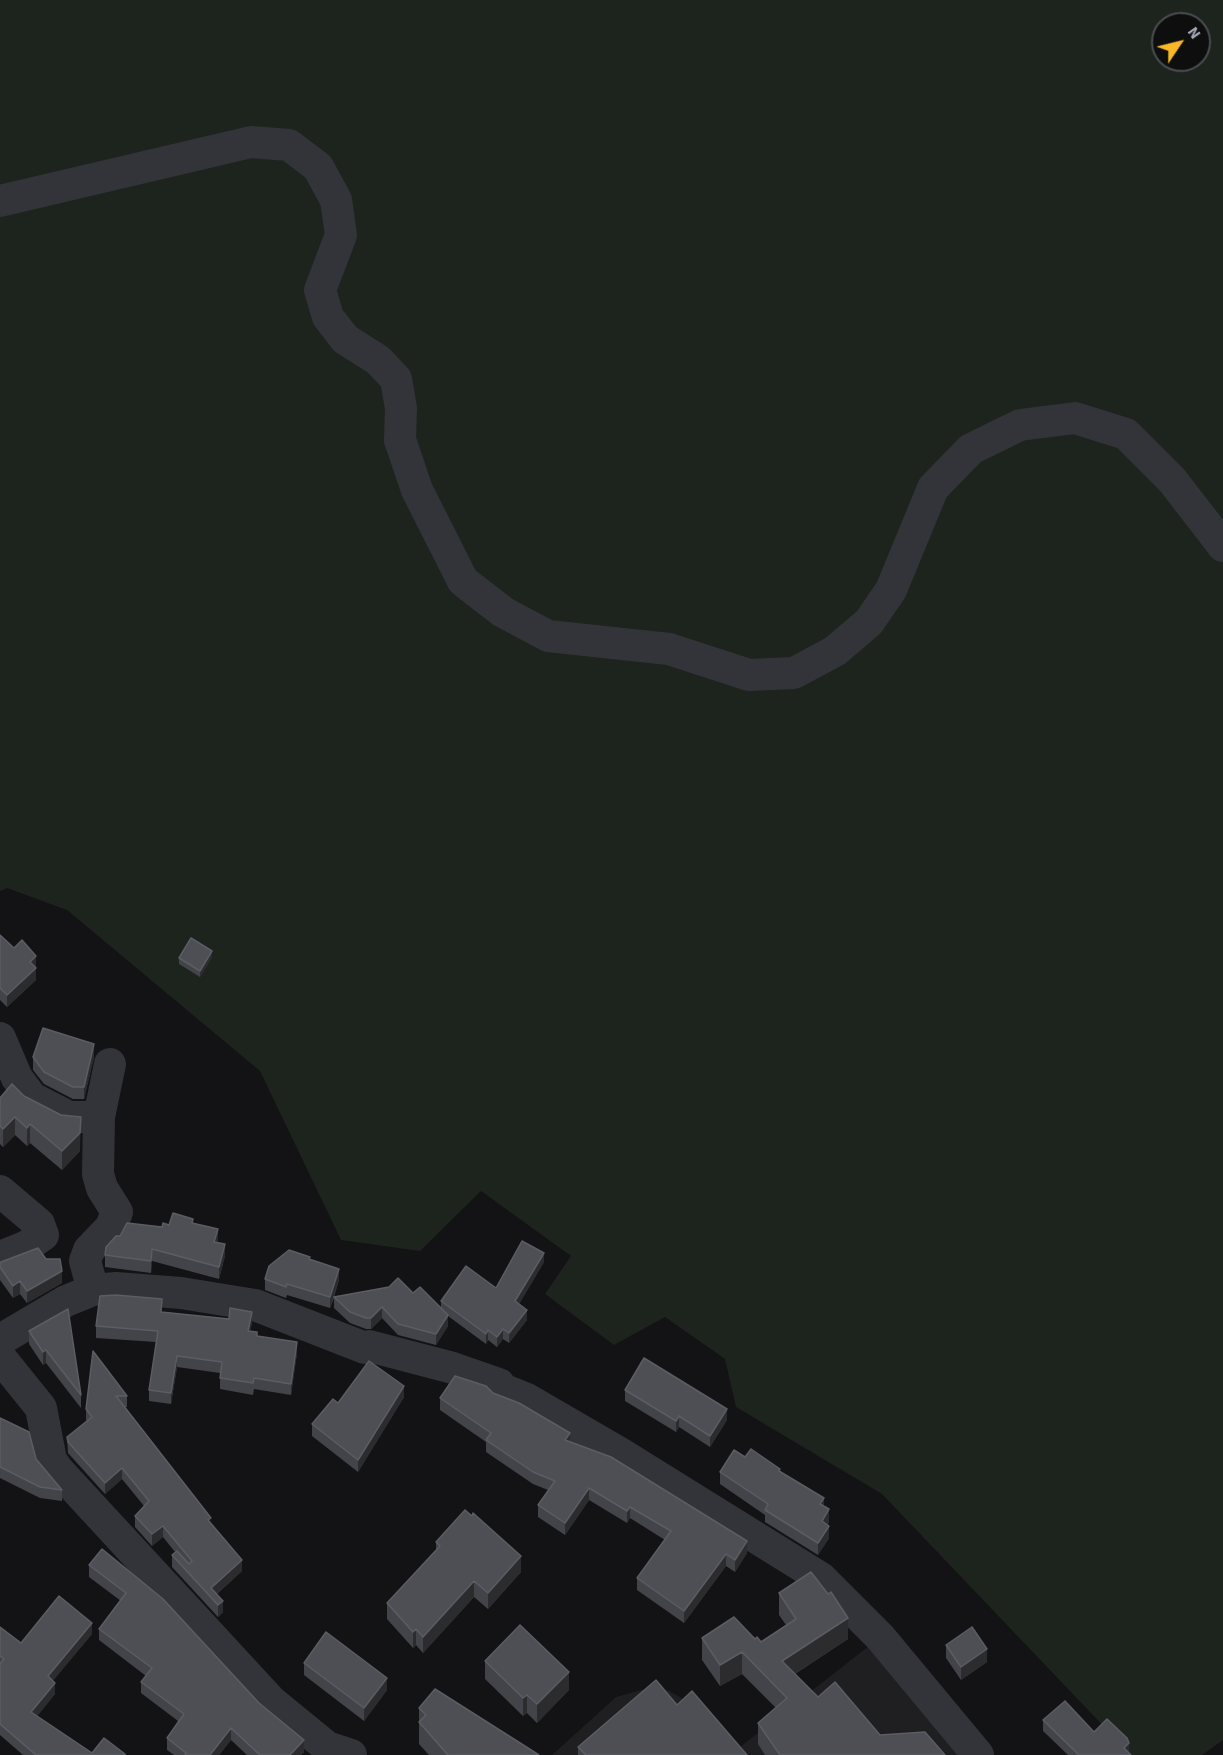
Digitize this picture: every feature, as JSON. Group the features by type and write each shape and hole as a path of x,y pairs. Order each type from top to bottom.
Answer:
{"street":[{"path":"0,201 251,142 289,145 318,167 336,200 341,235 320,290 328,317 345,339 378,360 396,379 401,408 400,440 417,490 463,581 503,612 548,636 669,649 749,675 794,673 835,651 869,622 891,590 933,488 971,449 1020,425 1075,418 1126,434 1172,480 1223,546"},
{"path":"0,1038 24,1090 32,1098 69,1118 99,1117"},
{"path":"93,1290 85,1261 89,1250 111,1227 117,1212 102,1188 98,1174 99,1117 110,1064"},
{"path":"0,1191 39,1224 43,1235 27,1246 0,1257"},
{"path":"334,1752 272,1702 57,1469 51,1460 41,1408 1,1338 66,1300 93,1290 116,1288 181,1293 255,1305 365,1348 369,1346 453,1368 499,1384 500,1388 527,1400 620,1453 821,1578 880,1637 978,1755"}],"shaded area":[{"path":"0,0 1223,0 1223,1740 1202,1755 1131,1755 882,1494 736,1407 725,1359 665,1317 614,1345 545,1294 571,1256 481,1191 420,1251 341,1240 260,1071 67,910 7,888 0,891"},
{"path":"874,1642 965,1755 552,1755 616,1697 649,1688 660,1694 668,1690 701,1710 740,1747"}],"building":[{"path":"0,935 14,948 22,940 36,956 30,962 36,968 7,995 0,988"},
{"path":"191,938 212,951 200,971 179,958"},
{"path":"43,1028 94,1044 84,1087 73,1087 44,1072 33,1057"},
{"path":"12,1084 24,1096 61,1115 81,1117 80,1133 62,1151 30,1124 27,1128 15,1117 3,1129 0,1126 0,1098"},
{"path":"173,1213 193,1219 192,1223 218,1229 214,1242 225,1244 219,1267 152,1249 151,1261 105,1255 106,1247 116,1236 120,1236 127,1223 162,1227 163,1223 169,1225"},
{"path":"522,1241 544,1253 515,1301 527,1310 509,1333 503,1329 497,1337 488,1330 486,1334 441,1301 466,1266 496,1288"},
{"path":"38,1248 46,1259 60,1259 62,1271 27,1291 20,1281 13,1286 0,1267 1,1262"},
{"path":"289,1250 339,1269 330,1297 287,1284 286,1287 265,1279 269,1266"},
{"path":"398,1278 413,1293 420,1287 448,1315 436,1334 398,1324 382,1307 371,1318 366,1318 350,1312 334,1297 389,1287"},
{"path":"100,1296 162,1299 161,1312 229,1319 230,1308 252,1312 248,1331 257,1332 257,1336 297,1342 291,1384 254,1378 253,1383 220,1378 222,1362 177,1356 171,1393 149,1390 158,1331 96,1326"},
{"path":"68,1309 81,1395 46,1350 43,1352 29,1331"},
{"path":"93,1351 127,1396 116,1396 211,1518 208,1520 242,1560 211,1588 223,1601 218,1605 172,1555 177,1551 189,1564 192,1561 163,1526 152,1534 135,1516 149,1501 122,1468 105,1483 68,1442 67,1437 92,1417 86,1409"},
{"path":"644,1358 727,1409 710,1436 679,1416 676,1421 625,1390"},
{"path":"369,1361 404,1386 358,1460 312,1424 333,1399 338,1403"},
{"path":"455,1376 486,1386 493,1393 519,1403 570,1433 565,1440 611,1457 747,1541 735,1560 726,1554 684,1611 637,1578 671,1531 630,1507 627,1511 589,1488 565,1523 538,1505 555,1481 533,1472 486,1440 491,1433 440,1398"},
{"path":"0,1418 29,1432 36,1459 62,1490 40,1487 0,1467"},
{"path":"751,1449 780,1469 779,1471 824,1498 820,1504 829,1509 822,1521 829,1526 818,1543 765,1510 768,1504 720,1472 734,1450 745,1457"},
{"path":"465,1510 472,1516 473,1513 521,1556 488,1593 474,1581 423,1637 416,1629 413,1632 387,1603 440,1546 436,1542"},
{"path":"102,1549 163,1599 259,1703 304,1740 290,1755 260,1755 231,1728 210,1755 185,1755 186,1753 167,1738 184,1714 141,1682 152,1668 99,1629 126,1593 89,1565"},
{"path":"811,1572 828,1594 831,1592 848,1618 782,1661 818,1697 835,1682 880,1735 925,1732 945,1755 780,1755 758,1723 787,1698 742,1652 720,1665 702,1638 734,1617 755,1639 757,1637 761,1642 796,1619 779,1593"},
{"path":"59,1596 92,1623 48,1676 55,1683 31,1712 92,1753 104,1738 125,1755 36,1755 0,1724 0,1664 4,1659 0,1656 0,1627 21,1643"},
{"path":"520,1625 569,1672 537,1704 527,1695 523,1698 485,1661"},
{"path":"972,1627 987,1649 961,1667 946,1645"},
{"path":"326,1632 387,1678 364,1708 304,1663"},
{"path":"656,1680 677,1705 692,1691 747,1755 586,1755 578,1747"},
{"path":"435,1689 539,1755 448,1755 419,1722 426,1715 419,1708"},
{"path":"1065,1701 1094,1732 1107,1719 1127,1738 1129,1743 1124,1748 1131,1755 1079,1755 1043,1720"}]}
